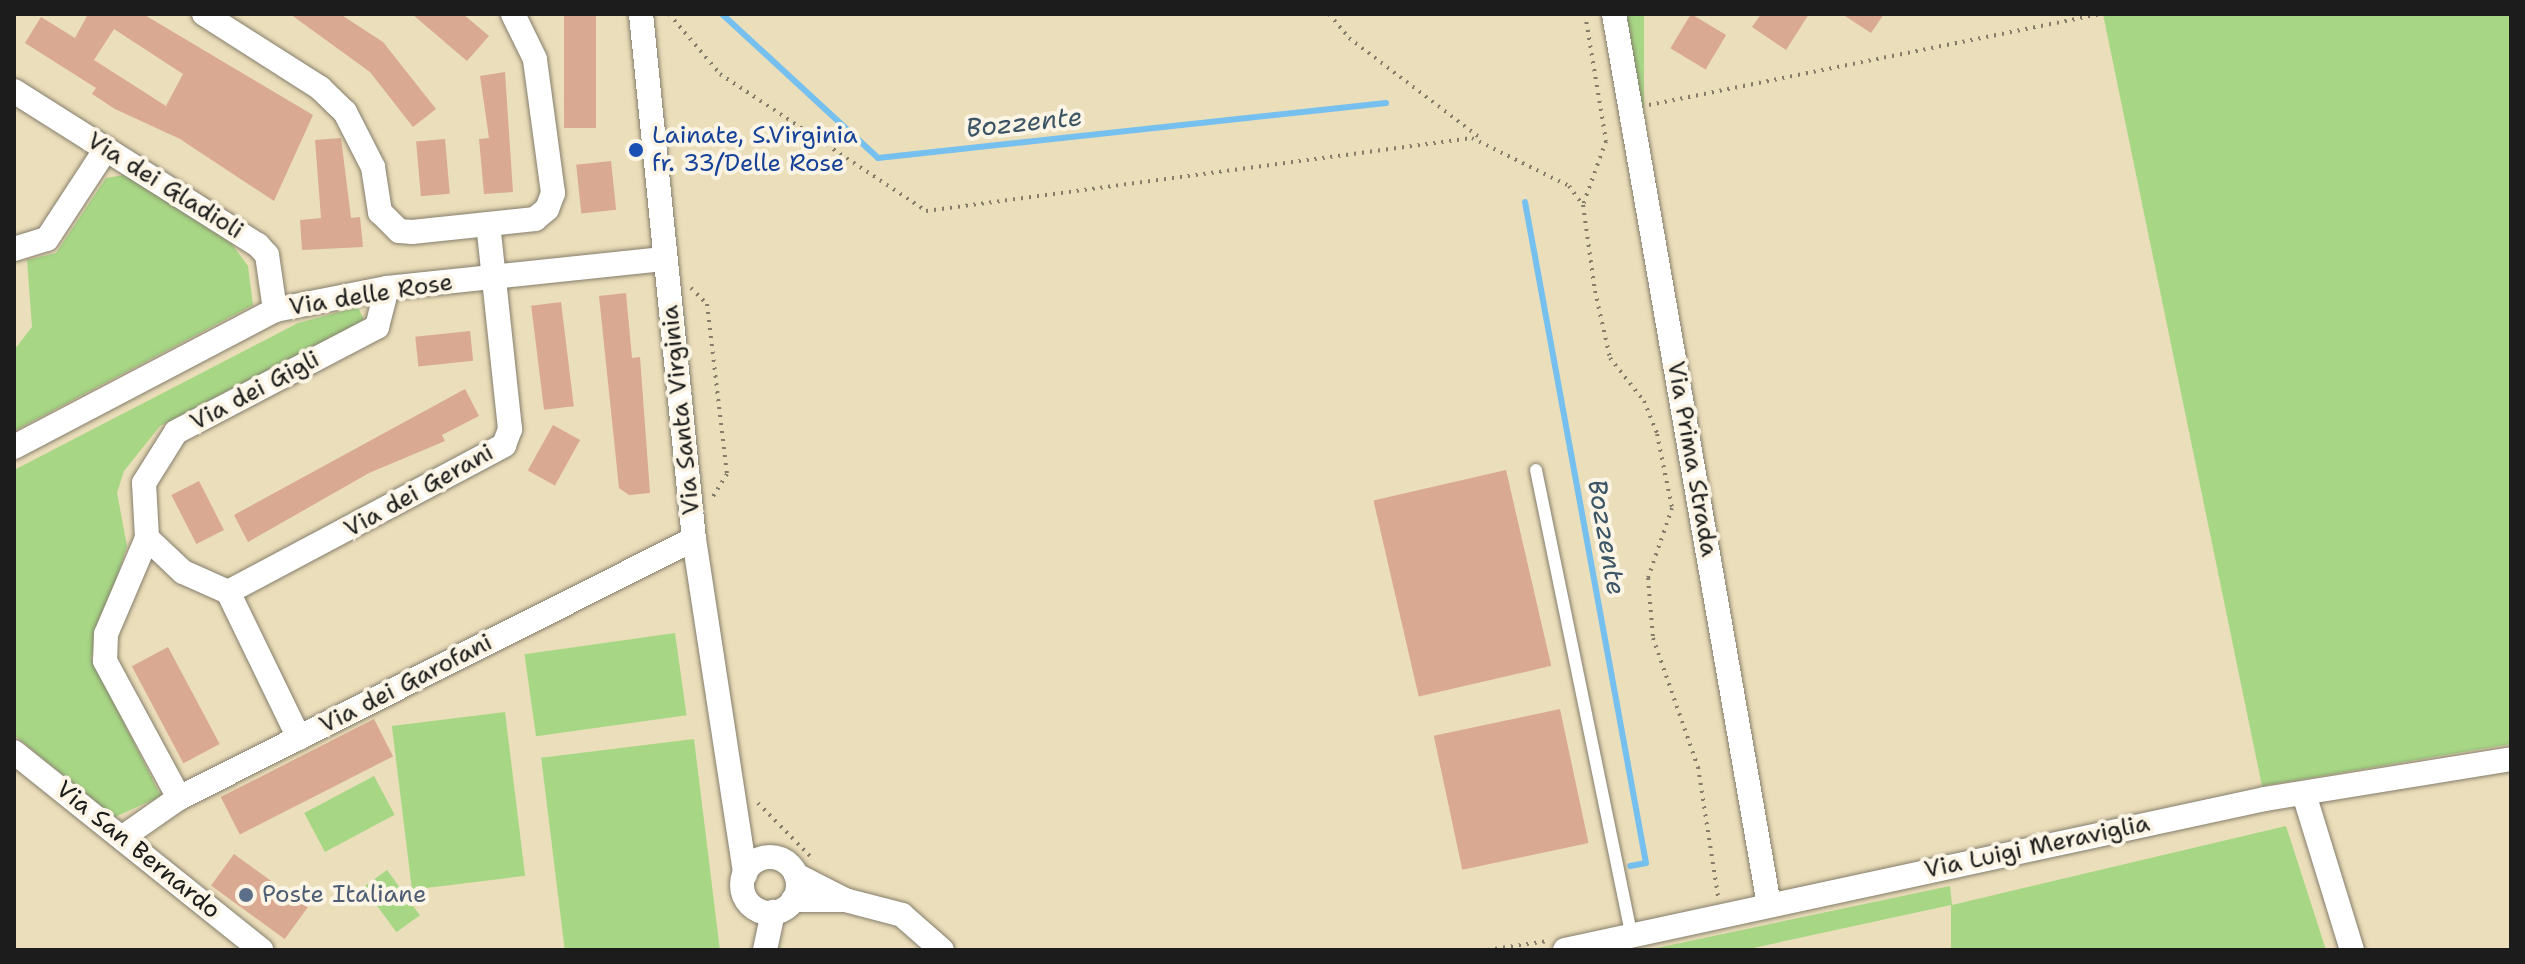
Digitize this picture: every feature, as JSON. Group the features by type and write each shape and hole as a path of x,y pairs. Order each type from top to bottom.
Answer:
{"street":[{"path":"204,14 320,88 345,112 362,138 388,224 412,232 535,219 553,193 535,59 513,14"},
{"name":"Via Santa Virginia","path":"641,14 694,539 745,797 745,874"},
{"name":"Via Prima Strada","path":"1614,14 1769,905"},
{"name":"Via dei Gladioli","path":"14,91 258,245 271,270 275,310"},
{"path":"14,249 47,239 106,149"},
{"name":"Via dei Gerani","path":"228,592 504,445 510,429 488,224"},
{"name":"Via delle Rose","path":"14,447 275,310 387,288 665,259"},
{"name":"Via dei Gigli","path":"147,538 144,483 176,432 377,327 387,288"},
{"path":"179,798 105,661 106,634 147,538 183,572 228,592 299,738"},
{"name":"Via dei Garofani","path":"123,837 179,798 694,539"},
{"name":"Via San Bernardo","path":"14,752 261,950"},
{"name":"Via Luigi Meraviglia","path":"1565,950 2304,794 2511,759"},
{"path":"2304,794 2352,950"},
{"name":"Via Santa Virginia","path":"745,797 776,858"},
{"path":"845,900 783,906 748,901 745,874 756,861 776,858 796,875 845,900 902,915 942,950"},
{"path":"765,950 796,875"}],"lane":[{"path":"1536,470 1631,934"}],"path":[{"path":"669,14 720,74 926,211 1409,144 1484,141"},
{"path":"1329,14 1349,38 1484,141 1569,186 1583,205 1610,358 1644,401 1672,508 1648,578 1653,638 1698,767 1718,901"},
{"path":"1583,205 1606,141 1585,14"},
{"path":"1643,106 2102,14"},
{"path":"688,281 707,304 726,460 714,514"},
{"path":"745,797 773,825 822,865"}],"green space":[{"path":"1625,14 1644,14 1644,109 1625,109"},
{"path":"2103,14 2511,14 2511,744 2262,786"},
{"path":"124,175 231,243 248,266 253,305 14,431 14,350 32,327 27,260 56,253 106,178"},
{"path":"358,307 364,320 160,426 124,471 117,493 127,546 91,658 161,796 115,817 14,735 14,470 298,323"},
{"path":"675,633 687,715 536,736 524,654"},
{"path":"505,712 525,876 412,890 392,726"},
{"path":"694,739 720,950 565,950 541,758"},
{"path":"374,776 395,815 325,852 304,813"},
{"path":"2286,826 2326,950 1951,950 1951,905 1744,950 1647,950 1950,886 1952,905"},
{"path":"387,870 420,915 396,932 364,887"}],"building":[{"path":"88,14 143,14 313,115 274,201 180,139 115,109 92,94 96,88 25,43 41,17 75,38","holes":["114,29 183,74 166,106 94,60"]},
{"path":"290,14 340,14 383,42 436,109 413,127 370,72"},
{"path":"412,14 463,14 489,36 467,61"},
{"path":"564,14 596,14 596,128 564,128"},
{"path":"1691,14 1726,35 1706,69 1670,48"},
{"path":"1761,14 1809,14 1786,50 1752,27"},
{"path":"1842,14 1884,14 1871,33"},
{"path":"505,72 513,192 484,194 479,139 489,138 480,76"},
{"path":"341,138 351,218 360,217 363,247 302,250 300,220 321,218 315,140"},
{"path":"445,139 450,194 421,196 416,142"},
{"path":"611,161 616,210 581,213 576,165"},
{"path":"626,293 632,358 640,357 650,493 629,495 619,488 599,296"},
{"path":"561,302 574,406 544,410 531,306"},
{"path":"470,331 473,361 418,367 415,337"},
{"path":"465,389 479,416 442,435 445,441 369,473 248,542 234,515"},
{"path":"553,425 580,440 555,486 528,470"},
{"path":"1506,470 1551,666 1419,696 1373,501"},
{"path":"199,481 224,530 196,544 171,495"},
{"path":"168,647 220,744 183,763 132,666"},
{"path":"1560,709 1588,843 1462,870 1434,736"},
{"path":"374,719 393,756 240,835 221,797"},
{"path":"234,854 308,907 285,939 211,886"}],"waterway":[{"name":"Bozzente","path":"722,14 878,158 1386,103"},
{"name":"Bozzente","path":"1525,202 1646,863 1630,866"}],"place":[{"name":"Lainate, S.Virginia fr. 33/Delle Rose","path":"636,150"},
{"name":"Poste Italiane","path":"246,895"}]}
